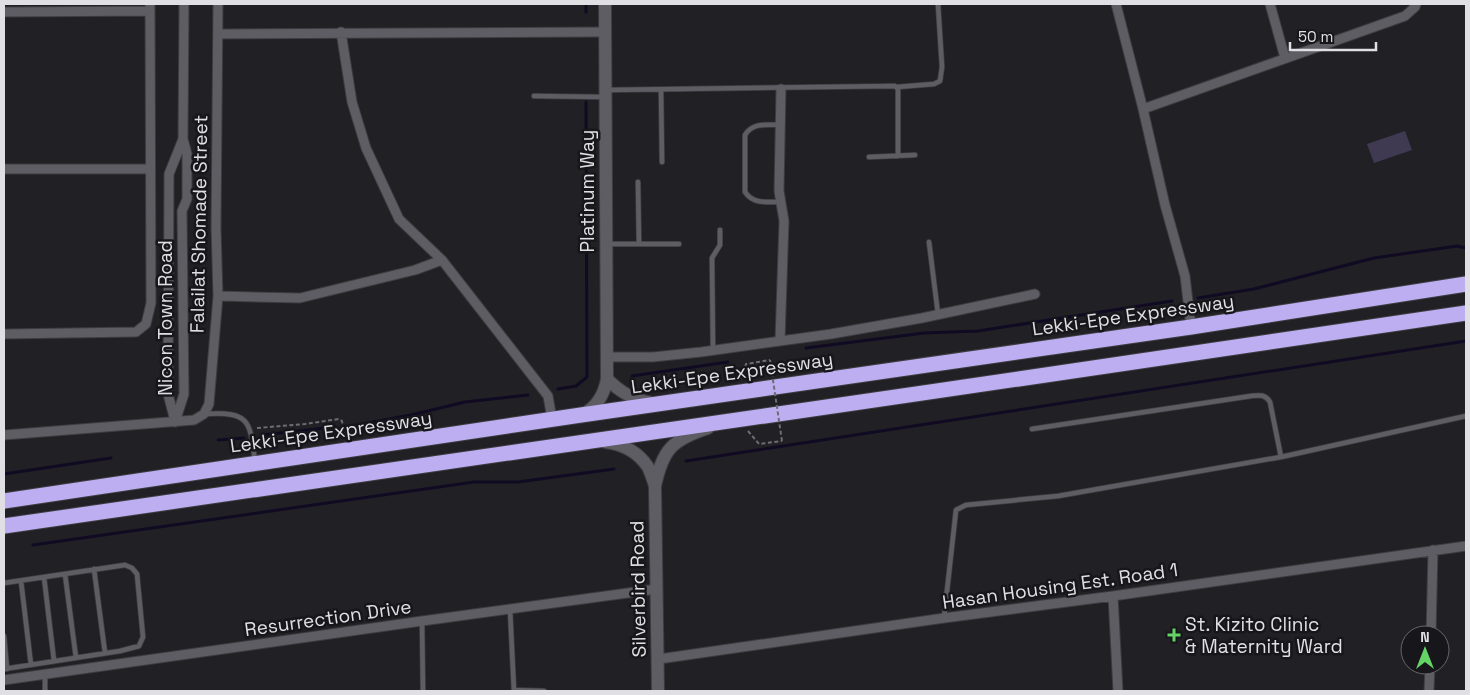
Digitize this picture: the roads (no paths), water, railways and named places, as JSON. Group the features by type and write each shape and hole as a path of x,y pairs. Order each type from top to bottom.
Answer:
{"highway":[{"name":"Lekki-Epe Expressway","path":"4,501 552,419 1191,327 1466,284"},
{"path":"1358,329 1400,314 1466,304"},
{"path":"4,526 590,440 729,422 1466,313"}],"street":[{"name":"Nicon Town Road","path":"175,422 184,394 182,212 187,199 187,154 183,139 184,4"},
{"name":"Falailat Shomade Street","path":"204,414 209,404 218,296 216,228 218,4"},
{"name":"Platinum Way","path":"581,415 591,410 600,400 605,389 606,379 605,4"},
{"path":"1116,4 1165,205 1185,276 1191,327"},
{"path":"1270,4 1285,58"},
{"path":"1143,109 1405,16 1416,4"},
{"path":"4,12 150,8 151,303 146,324 136,332 4,334"},
{"path":"341,32 352,102 366,148 399,219 442,260 548,396 552,419"},
{"path":"218,34 605,32"},
{"path":"780,341 784,221 780,191 781,89"},
{"name":"Nicon Town Road","path":"175,422 168,394 169,174 183,139"},
{"path":"4,169 150,169"},
{"path":"169,174 187,173"},
{"path":"169,212 182,212"},
{"path":"218,296 300,298 415,270 442,260"},
{"path":"606,357 653,357 713,351 831,334 1035,294"},
{"path":"606,379 639,401 659,404"},
{"path":"4,435 175,422 194,420 204,414"},
{"path":"655,486 665,453 674,443 702,430 729,422"},
{"path":"590,440 618,443 636,453 648,468 655,486"},
{"name":"Silverbird Road","path":"655,486 658,691"},
{"name":"Hasan Housing Est. Road 1","path":"659,659 1466,546"},
{"path":"1431,625 1434,550"},
{"name":"Resurrection Drive","path":"4,680 422,620 657,589"},
{"path":"1113,596 1118,691"},
{"path":"1429,691 1430,675"}],"lane":[{"path":"534,96 661,90 897,87 934,84 940,81 942,67 938,4"},
{"path":"897,87 898,156"},
{"path":"661,90 662,162"},
{"path":"781,125 756,126 745,135 745,192 749,198 757,201 781,202"},
{"path":"868,157 915,155"},
{"path":"638,182 638,244"},
{"path":"713,351 712,258 720,245 720,230"},
{"path":"929,242 938,314"},
{"path":"606,244 679,244"},
{"path":"1032,429 1263,395 1270,402 1281,457"},
{"path":"204,414 218,413 239,416 244,420 249,428 256,463"},
{"path":"944,618 956,510 966,505 1058,496 1281,457 1466,416"},
{"path":"4,583 126,565 137,574 143,637 140,646 6,669 4,636"},
{"path":"94,569 105,653"},
{"path":"65,574 76,658"},
{"path":"44,577 54,661"},
{"path":"20,581 31,665"},
{"path":"510,609 514,691 544,691"},
{"path":"422,620 424,691"},
{"path":"45,675 45,691"}],"waterway":[{"path":"586,4 586,12"},
{"path":"558,389 576,386 587,377 586,102"},
{"path":"1198,298 1254,289 1374,258 1457,246 1466,248"},
{"path":"806,348 924,333 978,331 1172,301"},
{"path":"686,461 1466,341"},
{"path":"632,376 728,362"},
{"path":"351,426 411,415 465,402 528,395"},
{"path":"262,435 335,427"},
{"path":"218,440 244,438"},
{"path":"4,474 111,458"},
{"path":"33,545 474,482 518,482 614,469"}],"place":[{"name":"St. Kizito Clinic & Maternity Ward","path":"1174,635"}]}
